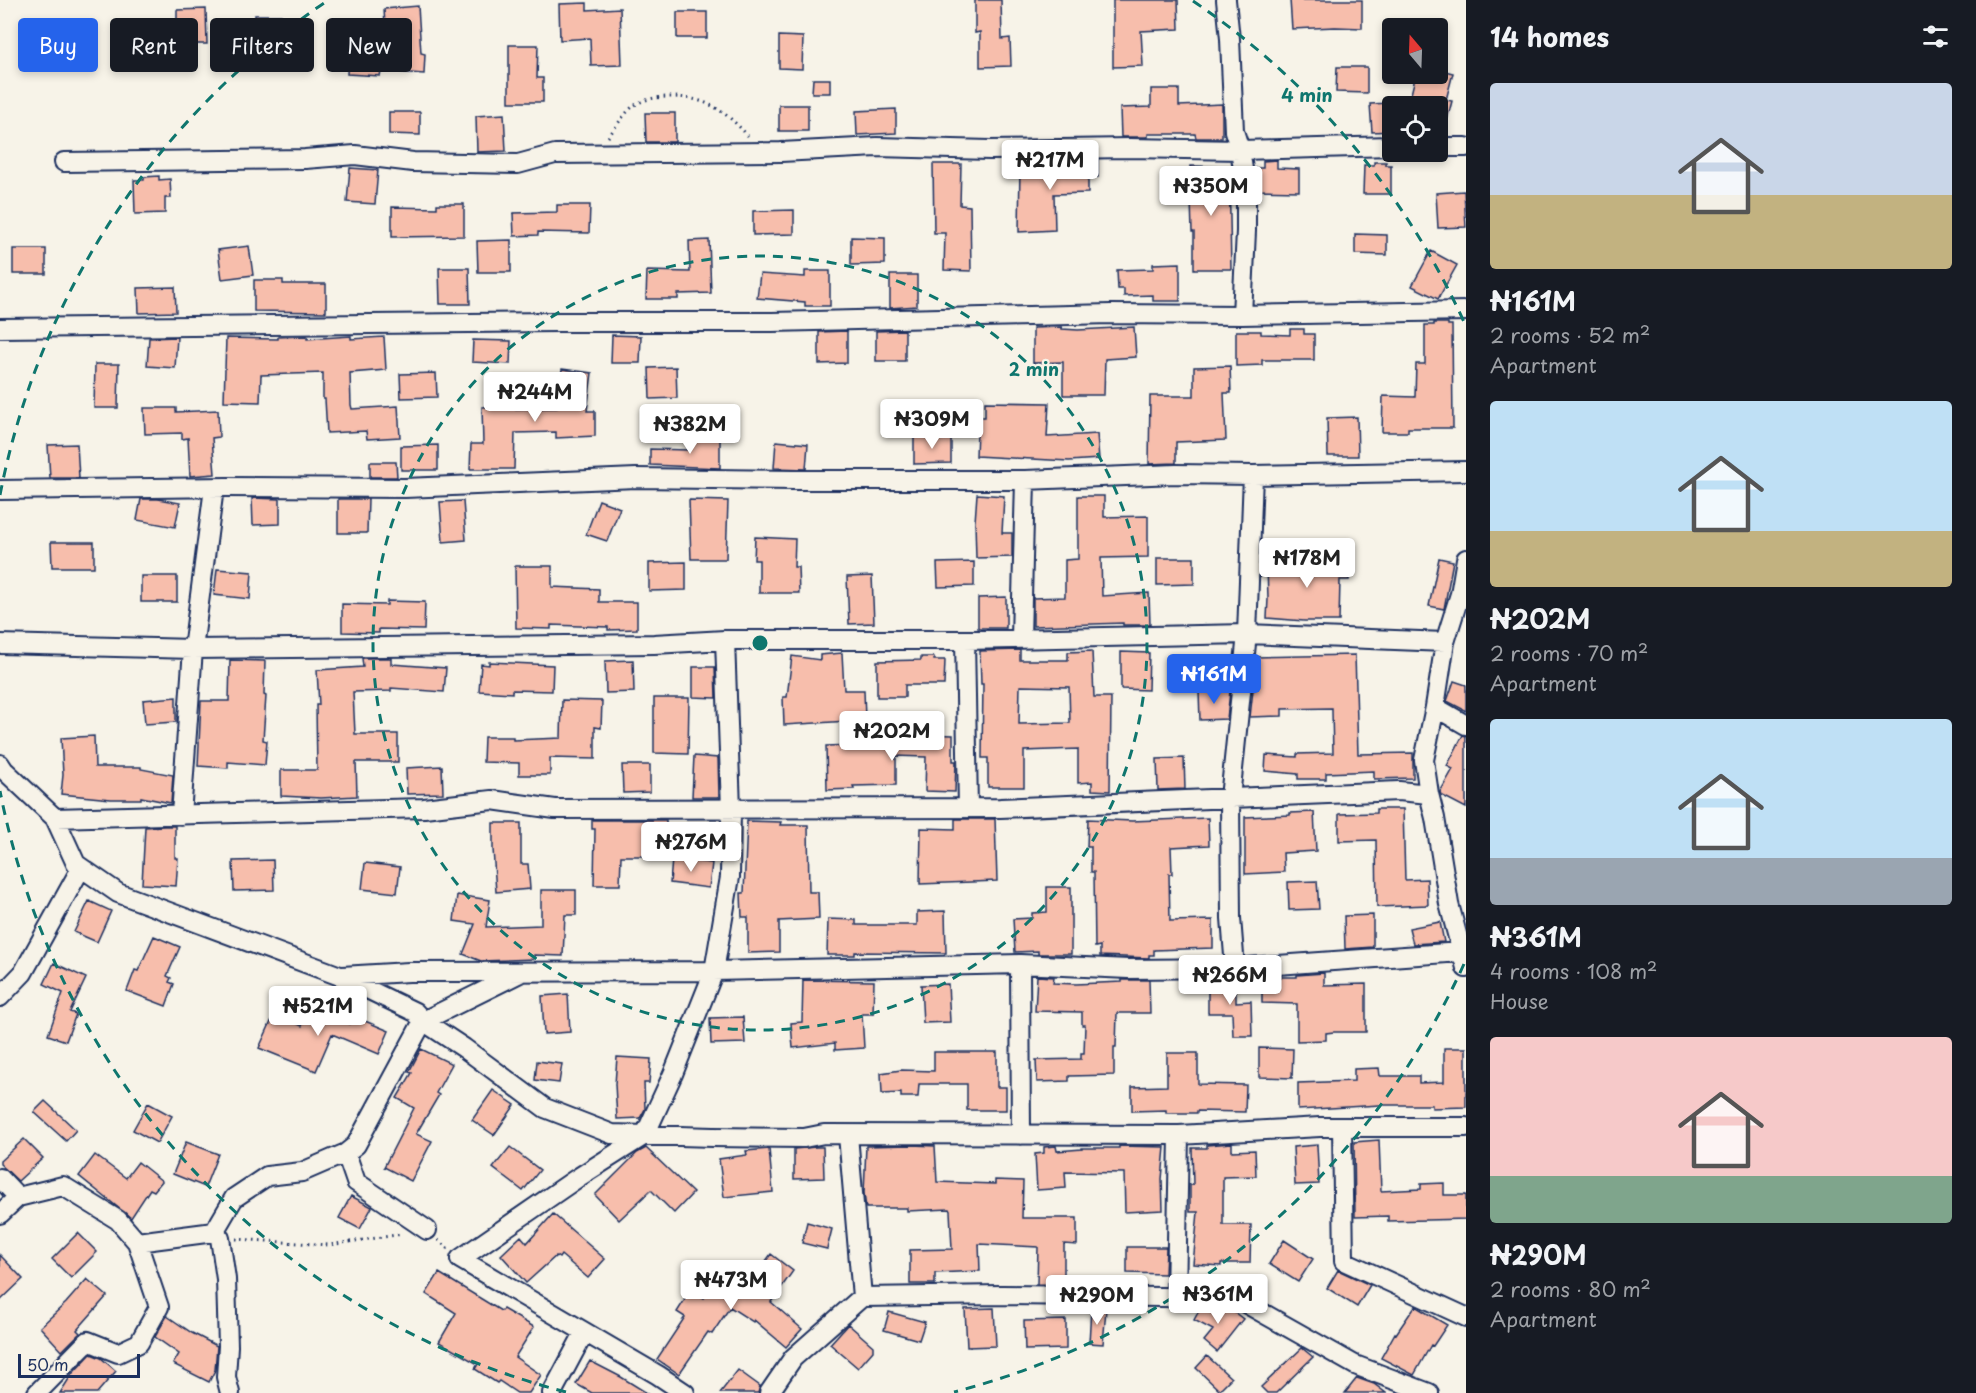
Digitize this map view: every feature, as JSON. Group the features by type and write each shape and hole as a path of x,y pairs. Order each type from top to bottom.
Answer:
{"street":[{"path":"1226,0 1234,131 1240,150 1246,189 1242,315"},
{"path":"63,162 305,159 355,155 413,162 518,164 555,154 753,152 877,147 990,150 1130,147 1240,150 1382,146"},
{"path":"1448,147 1466,147"},
{"path":"0,328 760,322 1099,314 1242,315 1466,311"},
{"path":"0,490 405,488 636,478 1025,480 1176,474 1253,476 1466,471"},
{"path":"1235,968 1230,885 1230,798 1247,634 1253,476"},
{"path":"1021,638 1025,480"},
{"path":"181,815 193,649 214,488"},
{"path":"340,976 409,972 714,971 1020,964 1128,969 1235,968 1463,960 1449,904 1424,760 1445,642 1460,594 1466,559"},
{"path":"0,644 193,649 631,644 725,640 1137,638 1247,634 1445,642"},
{"path":"685,1393 460,1259 576,1179 645,1136 673,1074 714,971 730,877 731,809 725,640"},
{"path":"965,640 968,808"},
{"path":"1435,707 1466,725"},
{"path":"0,764 55,818 76,864 118,893 340,976 415,1012 423,1021 465,1048 545,1108 612,1134 804,1138 824,1134 1179,1135 1342,1127 1466,1127"},
{"path":"55,818 424,808 492,800 555,809 968,808 1399,790 1429,794"},
{"path":"0,997 23,973 81,868"},
{"path":"1449,904 1466,914"},
{"path":"1020,964 1021,1135"},
{"path":"230,1393 226,1377 228,1346 226,1279 217,1235 234,1198 267,1176 302,1172 346,1153 356,1145 423,1021 524,972"},
{"path":"1342,1127 1344,1261 1466,1317"},
{"path":"848,1135 861,1297"},
{"path":"1176,1297 1179,1135"},
{"path":"346,1153 356,1182 427,1230"},
{"path":"0,1178 18,1197"},
{"path":"0,1214 18,1197 63,1186 118,1220 137,1242 159,1307 139,1343 118,1353 88,1341 37,1393"},
{"path":"137,1242 217,1235"},
{"path":"769,1393 793,1358 861,1297 1002,1295 1236,1298 1356,1365 1429,1393"},
{"path":"552,1393 584,1333"}],"path":[{"path":"589,155 608,137 634,105 652,98 669,97 689,97 707,102 733,120 748,137 753,152"},
{"path":"217,1235 329,1245 427,1230 460,1259"}],"building":[{"path":"975,0 1001,0 1002,39 1010,38 1011,66 980,67 980,32 975,33"},
{"path":"1113,0 1178,0 1179,29 1141,31 1143,66 1113,67"},
{"path":"1290,0 1362,0 1362,28 1292,29"},
{"path":"587,3 587,10 620,8 622,65 591,66 590,38 560,40 559,4"},
{"path":"418,6 421,53 425,54 424,74 395,72 412,72 412,18 385,18 384,9"},
{"path":"206,9 207,44 198,44 198,18 177,18 177,10"},
{"path":"677,12 707,12 707,38 677,38"},
{"path":"255,15 281,15 281,18 255,18"},
{"path":"779,36 803,37 802,69 779,68"},
{"path":"509,45 538,45 537,78 543,78 543,102 509,102"},
{"path":"1337,67 1367,67 1367,93 1336,92"},
{"path":"347,72 381,72 380,76 347,74"},
{"path":"1448,72 1453,73 1447,96 1410,96 1414,84 1448,84"},
{"path":"813,79 830,79 830,93 812,93"},
{"path":"1151,89 1179,89 1179,106 1222,104 1222,138 1196,138 1195,134 1148,134 1148,137 1121,137 1120,108 1151,107"},
{"path":"1448,100 1452,101 1448,117"},
{"path":"1382,103 1382,132 1372,132 1370,104"},
{"path":"779,105 808,105 808,131 779,131"},
{"path":"896,109 896,133 857,135 856,111"},
{"path":"389,112 420,112 420,135 389,134"},
{"path":"645,113 675,113 675,142 646,142"},
{"path":"504,114 506,151 477,152 476,116"},
{"path":"1098,160 1098,177 1088,177 1088,193 1054,194 1055,230 1019,232 1020,166 1061,165 1061,161"},
{"path":"1277,160 1277,168 1299,169 1299,191 1257,190 1256,168 1263,168 1263,161"},
{"path":"1374,162 1386,162 1386,165 1391,165 1391,194 1363,194 1364,165 1374,165"},
{"path":"933,164 961,164 960,205 970,206 971,271 944,270 945,233 934,233"},
{"path":"1190,166 1229,167 1231,269 1194,269"},
{"path":"350,168 378,170 375,204 347,202"},
{"path":"159,176 159,180 170,179 171,198 165,198 165,213 135,214 134,180"},
{"path":"1464,191 1466,227 1438,228 1436,193"},
{"path":"437,204 464,204 464,236 392,237 392,207 437,208"},
{"path":"557,205 590,205 589,233 538,232 538,235 514,236 513,213 557,212"},
{"path":"794,210 794,234 753,235 753,211"},
{"path":"1355,234 1387,235 1387,255 1355,254"},
{"path":"851,237 885,238 885,264 851,265"},
{"path":"511,240 511,272 478,272 477,241"},
{"path":"709,240 711,293 678,294 678,299 646,299 647,271 690,272 689,241"},
{"path":"249,246 253,275 222,279 218,250"},
{"path":"13,249 46,249 46,274 13,274"},
{"path":"1431,251 1457,265 1438,299 1412,286"},
{"path":"1180,263 1180,301 1153,301 1153,295 1124,296 1124,289 1118,289 1117,270 1153,269 1153,264"},
{"path":"439,268 469,268 470,304 440,304"},
{"path":"805,271 830,271 830,306 805,306 805,302 757,298 760,274 805,277"},
{"path":"890,275 917,275 917,306 890,308"},
{"path":"254,280 283,280 283,284 326,284 326,312 254,311"},
{"path":"175,287 176,312 139,313 138,288"},
{"path":"1434,323 1452,325 1453,428 1408,428 1408,432 1382,432 1383,396 1415,397 1416,364 1425,364 1425,325 1434,325"},
{"path":"1062,327 1062,329 1078,330 1134,327 1136,357 1105,359 1104,395 1063,395 1063,362 1033,363 1033,328"},
{"path":"1290,329 1304,329 1304,334 1314,334 1314,360 1262,360 1262,365 1236,366 1236,331 1261,331 1261,334 1290,335"},
{"path":"905,330 905,361 876,361 876,331"},
{"path":"847,331 847,363 819,364 819,332"},
{"path":"612,335 641,336 640,363 611,363"},
{"path":"307,336 307,339 351,336 351,339 384,337 386,370 350,373 351,405 352,409 398,406 400,437 367,439 366,431 327,433 323,373 261,375 260,402 224,401 226,338 278,339 278,337"},
{"path":"177,337 175,368 147,366 149,338"},
{"path":"473,340 511,341 510,364 472,362"},
{"path":"95,364 119,364 118,408 94,408"},
{"path":"1230,366 1231,393 1224,393 1226,440 1176,442 1176,463 1149,464 1150,396 1194,396 1194,367"},
{"path":"676,367 677,398 650,399 649,368"},
{"path":"562,369 592,373 587,411 595,411 595,436 556,438 556,432 515,433 514,469 470,469 471,444 483,444 482,407 557,408"},
{"path":"436,373 437,397 401,398 400,374"},
{"path":"985,402 1049,403 1047,437 1097,434 1099,459 1069,461 976,456 977,430 970,430 970,417 985,417"},
{"path":"144,408 176,408 176,412 218,410 219,437 212,438 215,474 190,476 188,438 182,439 182,433 145,434"},
{"path":"1357,417 1358,456 1328,456 1327,418"},
{"path":"914,437 951,437 951,463 914,464"},
{"path":"689,439 720,439 720,468 650,465 650,449 689,450"},
{"path":"776,441 808,444 806,469 774,468"},
{"path":"77,444 79,478 50,478 48,445"},
{"path":"438,445 438,470 401,470 401,446"},
{"path":"370,462 396,462 397,477 370,477"},
{"path":"977,494 1004,496 1002,533 1012,533 1012,557 976,558"},
{"path":"1078,496 1104,496 1104,517 1148,516 1148,557 1101,558 1102,596 1149,593 1150,625 1123,625 1123,623 1033,626 1033,598 1065,597 1065,560 1078,559"},
{"path":"252,498 280,499 280,524 253,525"},
{"path":"141,499 180,503 175,527 137,520"},
{"path":"338,499 368,499 367,533 338,533"},
{"path":"599,500 620,508 607,541 586,534"},
{"path":"689,500 728,501 726,559 691,559"},
{"path":"463,501 466,540 443,542 440,502"},
{"path":"755,537 795,539 794,567 798,567 799,593 759,593 759,560 754,560"},
{"path":"51,542 94,542 94,567 52,567"},
{"path":"1348,554 1349,580 1340,580 1339,621 1267,618 1267,565 1312,564 1312,555"},
{"path":"1157,558 1194,558 1194,584 1157,585"},
{"path":"1439,558 1453,561 1444,609 1429,606"},
{"path":"686,562 686,590 649,591 649,563"},
{"path":"974,562 974,586 938,587 937,563"},
{"path":"515,566 552,566 552,587 599,589 599,602 637,602 637,629 608,630 608,627 551,625 551,629 516,628"},
{"path":"217,569 252,572 250,599 214,595"},
{"path":"141,576 177,576 177,602 141,602"},
{"path":"872,576 874,623 849,624 847,577"},
{"path":"1006,597 1006,628 978,628 978,598"},
{"path":"387,601 425,602 424,630 379,629 379,633 342,632 342,604 387,605"},
{"path":"1020,650 1020,660 1068,660 1068,652 1092,651 1094,697 1111,697 1110,791 1092,790 1092,782 1078,783 1078,749 1024,751 1024,787 988,787 988,758 982,758 983,684 981,684 980,651","holes":["1020,686 1069,687 1070,723 1019,724"]},
{"path":"1121,652 1149,653 1148,690 1121,689"},
{"path":"842,653 844,690 864,690 865,720 784,725 783,697 787,697 792,656 820,660 820,655"},
{"path":"1355,655 1358,754 1413,753 1413,778 1374,779 1374,771 1326,773 1326,779 1298,779 1298,774 1265,771 1266,755 1297,757 1297,754 1333,753 1332,708 1282,709 1282,716 1250,717 1256,657"},
{"path":"921,657 945,660 944,685 905,685 905,697 877,697 877,661 921,660"},
{"path":"362,658 391,658 391,664 446,668 444,692 391,688 391,691 353,692 355,734 398,734 398,762 356,762 357,796 321,798 281,796 281,770 317,770 316,705 319,705 317,670 363,667"},
{"path":"1174,658 1196,658 1196,684 1174,684"},
{"path":"230,660 265,661 264,695 266,696 263,740 267,741 265,765 228,762 228,768 198,766 201,701 229,701"},
{"path":"633,660 634,692 606,693 605,661"},
{"path":"489,662 553,665 552,691 512,690 512,693 479,691 481,664 489,665"},
{"path":"693,667 715,667 716,698 693,697"},
{"path":"1454,681 1466,685 1466,711 1447,701"},
{"path":"1230,691 1227,719 1200,720 1199,692"},
{"path":"176,697 176,722 145,724 143,700"},
{"path":"654,698 689,698 688,754 654,753"},
{"path":"562,700 602,701 601,728 595,727 595,759 550,758 550,775 519,775 519,763 483,762 484,737 513,737 513,740 561,738"},
{"path":"910,724 924,724 924,734 953,735 953,761 956,761 955,792 925,791 926,757 896,756 896,785 853,786 854,789 827,790 826,746 909,743"},
{"path":"1463,735 1466,736 1466,808 1441,795 1440,792 1453,769 1447,766"},
{"path":"94,736 95,767 141,767 141,769 173,775 171,803 141,797 141,799 111,799 61,794 63,775 61,738"},
{"path":"694,756 718,758 719,797 692,797"},
{"path":"1184,758 1185,789 1158,790 1157,759"},
{"path":"622,765 650,765 650,792 623,793"},
{"path":"442,766 443,793 407,794 406,768"},
{"path":"1376,809 1403,809 1405,880 1427,879 1428,905 1377,907 1376,840 1339,841 1339,814 1376,813"},
{"path":"1314,812 1316,851 1283,853 1284,872 1245,874 1245,817"},
{"path":"1208,818 1209,845 1171,847 1170,921 1213,920 1213,948 1154,950 1154,955 1149,955 1149,958 1100,956 1100,946 1095,947 1094,872 1091,872 1091,847 1087,847 1088,819 1132,821"},
{"path":"955,819 995,819 997,881 920,884 921,828 955,829"},
{"path":"592,820 666,820 666,856 621,856 620,885 594,885 595,829 592,829"},
{"path":"747,821 781,822 780,825 808,825 809,892 818,892 819,919 779,921 779,952 748,953 748,917 742,917 741,893 744,893"},
{"path":"493,823 521,823 521,864 528,864 530,889 496,892"},
{"path":"175,826 175,858 178,858 176,886 142,884 145,827"},
{"path":"672,859 712,863 709,888 670,883"},
{"path":"273,860 274,890 234,891 233,861"},
{"path":"365,863 400,867 397,893 362,889"},
{"path":"1317,881 1319,909 1289,910 1288,882"},
{"path":"1047,887 1071,887 1071,954 1038,954 1038,951 1015,952 1013,919 1032,918 1032,913 1047,912"},
{"path":"541,890 576,890 576,915 565,915 563,956 534,955 534,959 481,961 463,954 475,924 454,921 457,895 490,900 486,927 541,925"},
{"path":"89,901 111,911 97,942 74,932"},
{"path":"945,911 946,953 855,952 855,955 827,955 828,919 856,920 856,925 917,925 917,912"},
{"path":"1373,915 1373,947 1345,949 1344,916"},
{"path":"1440,922 1444,942 1413,944 1409,928"},
{"path":"154,936 180,947 167,976 171,978 169,982 174,984 166,1006 127,991 135,970 138,971"},
{"path":"54,963 86,978 70,1012 76,1014 66,1041 48,1035 63,993 44,984"},
{"path":"1324,973 1324,985 1366,984 1366,1032 1326,1033 1326,1040 1297,1041 1297,1004 1262,1003 1262,977 1297,977 1297,975"},
{"path":"1037,976 1054,977 1053,983 1076,984 1149,980 1150,1013 1117,1013 1114,1075 1069,1076 1069,1081 1037,1082 1036,1060 1081,1059 1081,1053 1084,1053 1085,1025 1082,1025 1082,1012 1035,1011"},
{"path":"803,980 874,981 873,1014 862,1014 864,1048 835,1050 835,1043 793,1048 791,1023 802,1022"},
{"path":"1208,980 1236,981 1236,1002 1251,1001 1252,1036 1233,1036 1232,1013 1208,1013"},
{"path":"948,984 950,1022 923,1023 921,985"},
{"path":"568,994 570,1032 544,1034 542,996"},
{"path":"310,1007 350,1024 353,1016 389,1031 379,1054 332,1034 316,1071 259,1048 275,1013 302,1026"},
{"path":"743,1017 745,1043 711,1044 710,1018"},
{"path":"1259,1048 1293,1049 1292,1078 1259,1077"},
{"path":"1444,1048 1466,1048 1466,1107 1380,1105 1298,1110 1298,1083 1354,1081 1354,1069 1379,1068 1380,1076 1419,1076 1419,1083 1444,1082"},
{"path":"421,1049 452,1064 436,1093 439,1095 416,1134 432,1141 411,1181 384,1167 414,1108 397,1098 412,1073 409,1072"},
{"path":"934,1052 997,1052 997,1087 1006,1087 1006,1110 967,1110 967,1084 919,1084 918,1097 901,1097 901,1093 882,1094 881,1073 901,1070 934,1071"},
{"path":"1167,1053 1198,1053 1198,1084 1246,1085 1245,1112 1132,1111 1132,1087 1167,1086"},
{"path":"617,1057 651,1059 649,1083 644,1083 645,1109 640,1118 617,1119 615,1084"},
{"path":"537,1061 562,1064 559,1083 535,1080"},
{"path":"493,1090 515,1105 494,1135 472,1120"},
{"path":"45,1101 76,1130 66,1141 34,1112"},
{"path":"148,1103 172,1116 157,1143 133,1130"},
{"path":"24,1139 43,1158 18,1181 0,1164 0,1161"},
{"path":"1379,1140 1381,1191 1421,1189 1421,1184 1444,1183 1444,1195 1466,1195 1466,1219 1388,1221 1388,1216 1355,1217 1354,1142"},
{"path":"186,1142 218,1154 205,1187 173,1174"},
{"path":"1232,1143 1232,1151 1255,1150 1256,1176 1223,1177 1223,1225 1251,1225 1250,1263 1221,1263 1221,1266 1193,1264 1198,1212 1190,1212 1190,1185 1193,1185 1192,1148 1207,1148 1207,1145"},
{"path":"1317,1145 1319,1184 1295,1185 1293,1147"},
{"path":"866,1146 935,1146 937,1182 995,1184 995,1180 1023,1181 1022,1218 1077,1218 1077,1245 1064,1244 1064,1285 1037,1284 1038,1247 979,1244 980,1271 935,1273 935,1284 910,1284 910,1250 952,1249 949,1209 907,1211 907,1208 866,1208 864,1193"},
{"path":"1056,1146 1057,1151 1119,1148 1119,1146 1165,1147 1162,1179 1163,1210 1125,1212 1124,1173 1065,1172 1066,1188 1037,1190 1035,1154 1044,1153 1044,1147"},
{"path":"510,1147 540,1170 523,1191 493,1168"},
{"path":"823,1147 824,1178 794,1179 794,1149"},
{"path":"646,1148 693,1193 674,1213 651,1190 619,1220 595,1195 637,1153"},
{"path":"769,1149 773,1192 724,1197 719,1159 747,1155 746,1151"},
{"path":"95,1155 126,1178 138,1162 162,1181 154,1191 150,1189 131,1218 79,1176"},
{"path":"351,1196 372,1207 360,1229 339,1218"},
{"path":"553,1214 605,1259 588,1278 561,1255 559,1258 556,1256 526,1283 501,1255 521,1236 527,1243"},
{"path":"807,1222 832,1229 827,1249 802,1243"},
{"path":"78,1233 97,1252 71,1278 52,1259"},
{"path":"1284,1240 1313,1259 1298,1282 1269,1264"},
{"path":"1127,1247 1166,1247 1165,1274 1127,1273"},
{"path":"771,1254 793,1271 771,1302 802,1329 786,1347 754,1320 753,1322 730,1307 712,1334 708,1332 679,1374 657,1359 685,1317 677,1312 691,1290 704,1298 725,1266 750,1283"},
{"path":"0,1255 23,1279 0,1301"},
{"path":"1338,1270 1370,1285 1357,1307 1327,1288"},
{"path":"439,1273 501,1311 503,1309 534,1327 515,1357 541,1375 529,1393 517,1393 499,1381 497,1383 475,1369 478,1364 439,1342 456,1313 426,1294"},
{"path":"87,1279 107,1296 77,1330 80,1333 62,1351 40,1327"},
{"path":"1415,1306 1447,1325 1433,1346 1431,1345 1414,1375 1381,1358 1395,1333"},
{"path":"994,1308 996,1346 967,1347 965,1309"},
{"path":"1091,1308 1106,1309 1103,1344 1089,1343"},
{"path":"1200,1309 1223,1309 1228,1312 1230,1309 1243,1319 1217,1352 1204,1341 1213,1330 1194,1320"},
{"path":"889,1312 925,1322 919,1340 884,1330"},
{"path":"167,1316 217,1346 215,1370 209,1382 173,1364 179,1354 155,1337"},
{"path":"1066,1320 1066,1349 1025,1350 1024,1321"},
{"path":"848,1324 873,1346 873,1351 858,1368 830,1344"},
{"path":"1302,1348 1313,1357 1276,1393 1267,1393 1261,1387"},
{"path":"91,1354 101,1358 116,1371 97,1393 60,1393 72,1374"},
{"path":"1207,1356 1231,1378 1219,1390 1196,1368"},
{"path":"590,1361 647,1393 592,1393 576,1384"},
{"path":"738,1370 760,1386 758,1393 720,1393"},
{"path":"1357,1378 1374,1384 1386,1393 1345,1393"}]}
